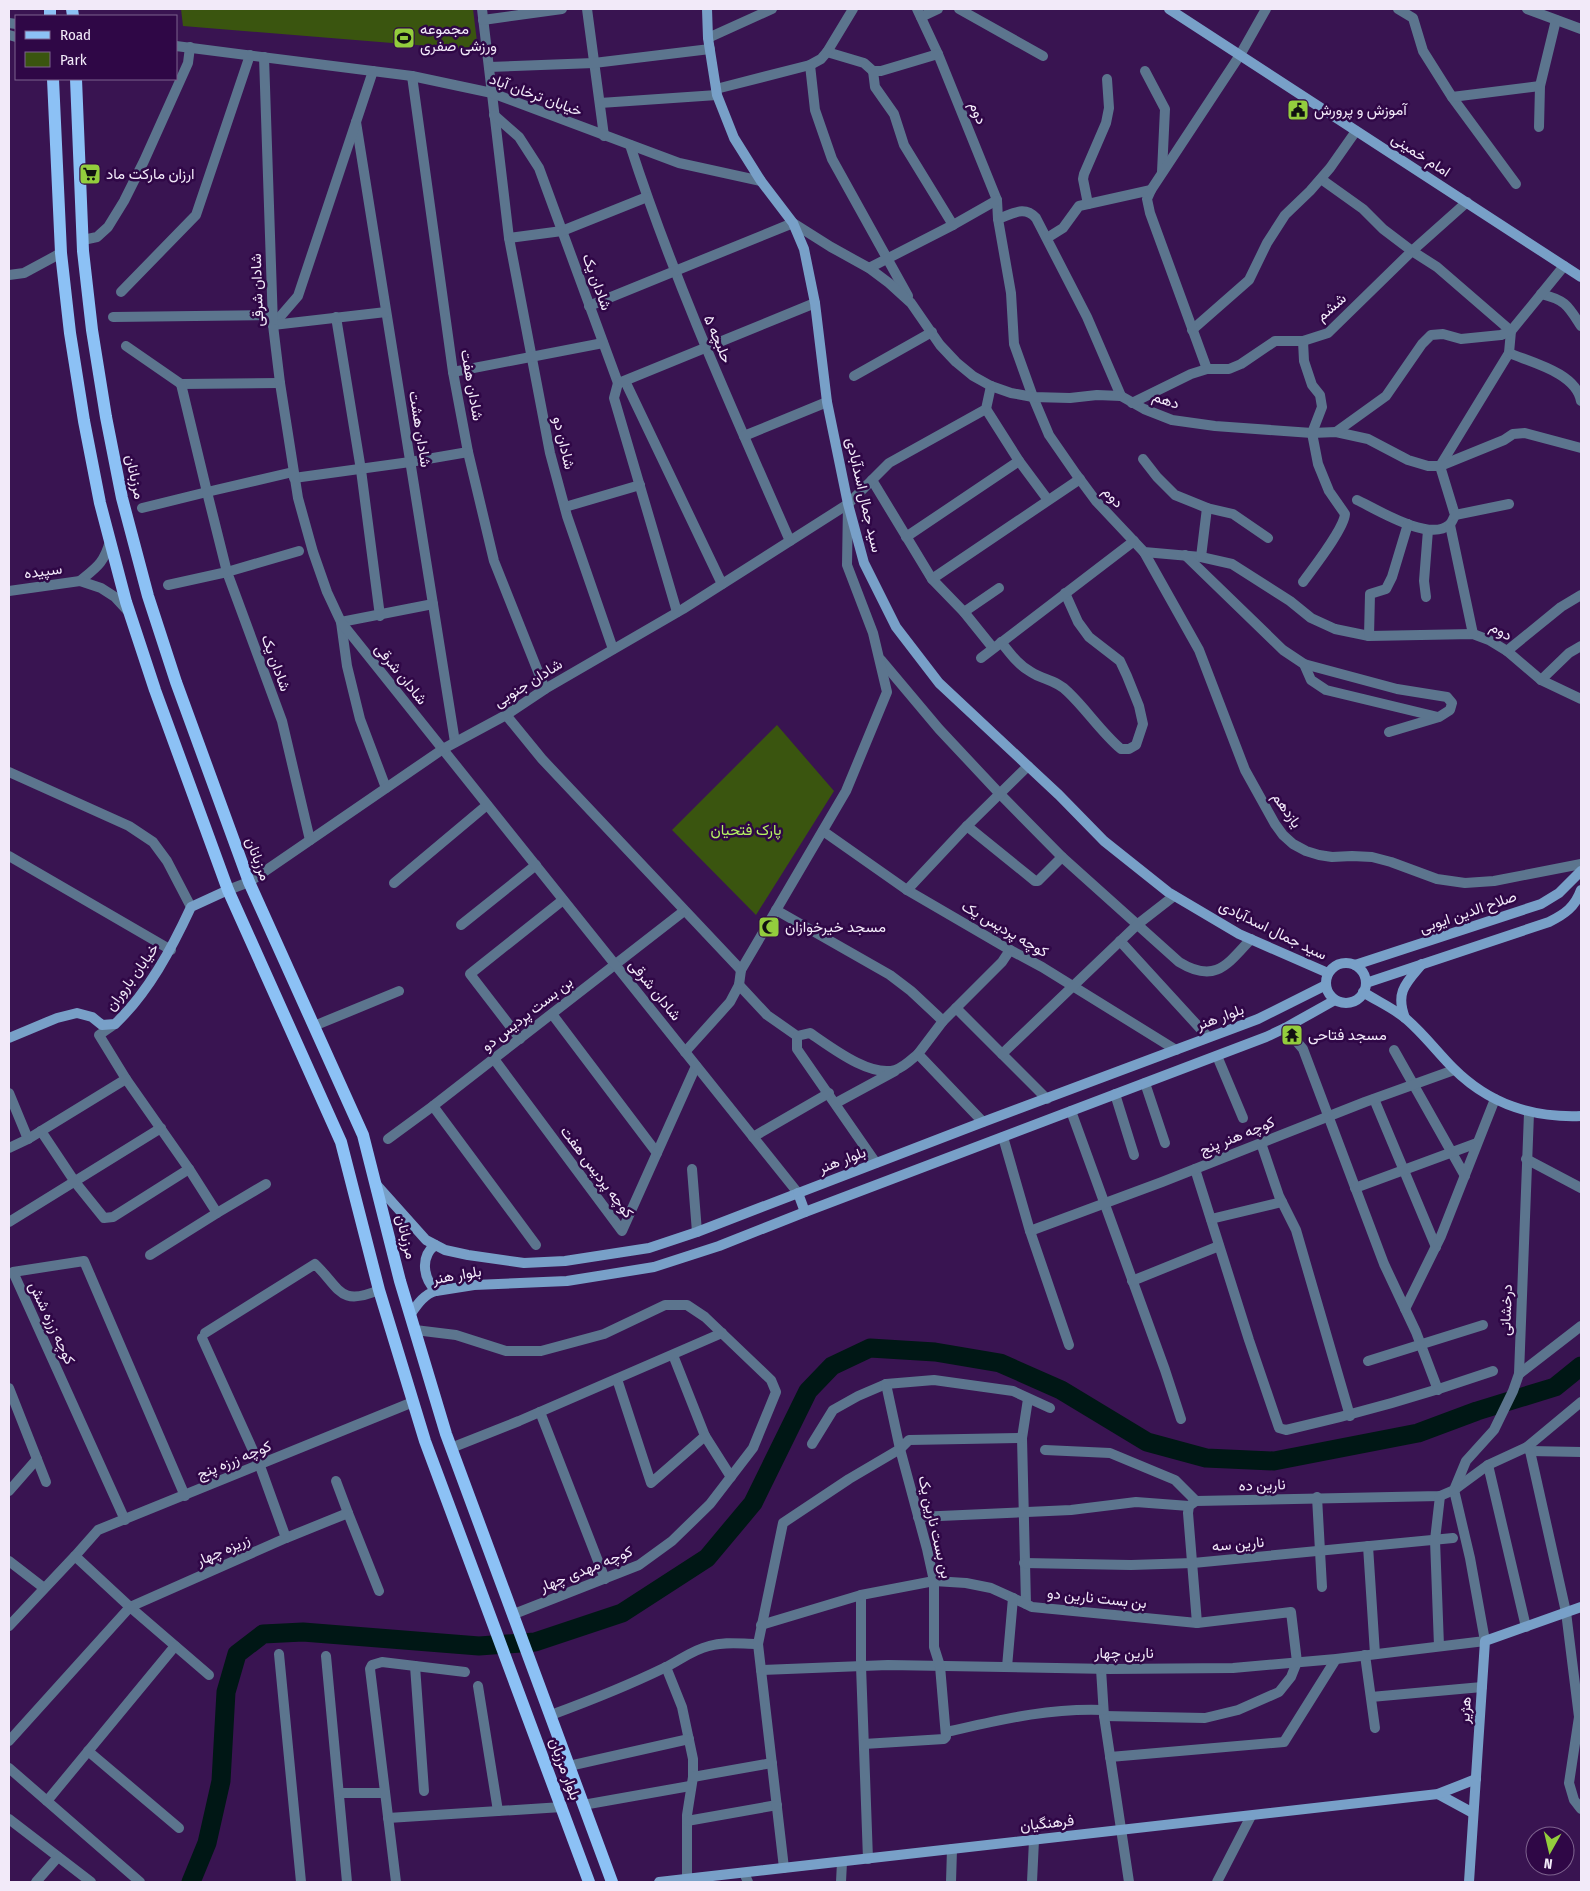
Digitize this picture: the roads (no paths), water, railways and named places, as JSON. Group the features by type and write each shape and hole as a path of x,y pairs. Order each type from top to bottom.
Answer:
{"main road":[{"name":"سید جمال اسدآبادی","path":"707,9 709,44 717,92 734,138 761,181 793,223 804,249 815,303 828,402 848,504 864,563 896,627 939,683 1028,766 1104,841 1174,896 1251,939 1328,973"},
{"name":"امام خمینی","path":"1169,9 1581,277"},
{"path":"53,80 61,253 70,333 84,421 100,503 130,614 155,690 228,890 342,1142 379,1290 413,1402"},
{"name":"مرزبانان","path":"76,80 83,240 92,330 106,417 122,498 148,596 176,682 249,882 363,1135 410,1315 451,1448 535,1672"},
{"name":"صلاح الدین ایوبی","path":"1355,965 1541,904 1559,892 1581,872"},
{"path":"191,907 228,890"},
{"path":"1364,988 1422,964 1549,922 1572,907 1577,901 1581,890"},
{"name":"خیابان باروران","path":"9,1038 58,1018 76,1013 92,1017 102,1025 115,1024 128,1013 171,950 191,907"},
{"path":"1348,963 1355,965 1361,970 1364,988 1358,999 1350,1002 1335,1000 1330,996 1326,985 1328,973 1333,967 1340,964 1348,963"},
{"path":"1405,1018 1401,1007 1402,990 1422,964"},
{"name":"بلوار هنر","path":"375,1182 426,1240 445,1250 524,1263 566,1261 649,1248 697,1232 1258,1019 1326,985"},
{"path":"1364,988 1405,1018 1454,1070 1476,1088 1495,1099 1529,1112 1558,1117 1581,1116"},
{"name":"بلوار هنر","path":"410,1315 421,1300 436,1291 474,1285 567,1281 654,1267 719,1246 1217,1056 1285,1028 1335,1000"},
{"path":"353,1187 375,1182"},
{"path":"798,1193 805,1212"},
{"path":"435,1245 429,1250 425,1269 431,1285 436,1291"},
{"name":"بلوار مرزبان","path":"413,1402 425,1441 590,1882"},
{"path":"1485,1641 1581,1607"},
{"name":"هژیر","path":"1469,1882 1485,1641"},
{"name":"بلوار مرزبان","path":"535,1672 612,1882"},
{"name":"فرهنگیان","path":"659,1882 746,1877 784,1868 1438,1794 1476,1779"},
{"path":"1438,1794 1473,1813"}],"street":[{"name":"شادان دو","path":"482,9 509,238 550,453 565,507 614,649"},
{"path":"483,20 562,9"},
{"path":"587,9 604,136"},
{"path":"489,68 594,62 709,44 772,9"},
{"path":"600,103 717,92 810,65 827,52 853,9"},
{"path":"919,13 938,9"},
{"path":"959,9 1043,56"},
{"path":"1207,369 1150,213 1147,199 1240,54 1266,9"},
{"path":"1398,9 1413,18 1423,51 1452,97 1516,184"},
{"path":"1527,9 1581,29"},
{"name":"دوم","path":"919,13 938,54 997,200 998,219 1011,293 1014,344 1033,397 1049,435 1080,479 1096,501 1144,552 1201,557 1232,564 1290,601 1312,618 1335,629 1369,636 1473,634 1507,651 1540,680 1581,699"},
{"path":"1539,127 1540,86 1556,20"},
{"name":"خیابان ترخان آباد","path":"178,46 412,76 492,93 678,164 761,181"},
{"path":"83,240 97,237 108,226 124,201 188,63 190,47"},
{"path":"827,52 864,63 874,71 881,71 938,54"},
{"path":"121,292 196,215 250,55"},
{"name":"شادان شرقی","path":"264,57 273,320 280,383 294,475 313,552 326,592 340,622 798,1193"},
{"path":"810,65 816,110 832,159 912,303"},
{"path":"273,320 298,296 373,71"},
{"path":"874,71 875,86 894,114 904,145 953,225"},
{"path":"1144,71 1165,109 1162,174"},
{"name":"شادان هفت","path":"412,76 453,372 468,452 494,562 545,689"},
{"path":"1088,204 1083,179 1106,123 1109,108 1107,79"},
{"path":"1452,97 1540,86"},
{"name":"شادان یک","path":"494,114 519,137 539,168 603,343 722,584"},
{"name":"شادان هشت","path":"356,122 455,742"},
{"path":"1192,330 1249,280 1267,243 1284,215 1321,179 1356,131"},
{"name":"حلبچه ۵","path":"630,146 646,197 705,347 790,541"},
{"path":"1321,179 1363,209 1383,229 1412,251 1438,267 1511,331"},
{"path":"1047,238 1062,228 1079,206 1151,190"},
{"path":"509,238 562,231 646,197"},
{"path":"869,268 997,200"},
{"name":"ششم","path":"1132,403 1191,374 1207,369 1229,369 1275,341 1304,341 1328,333 1412,251 1467,202"},
{"path":"998,219 1024,210 1036,218 1087,317 1120,396"},
{"path":"590,306 793,223"},
{"name":"دهم","path":"793,223 869,268 912,303 940,345 956,362 973,376 991,386 1033,397 1120,396 1172,420 1215,426 1312,433 1336,432 1368,439 1408,460 1428,466 1440,466"},
{"path":"9,274 24,273 61,253"},
{"path":"1336,432 1386,396 1430,335 1443,334 1461,338 1501,335 1511,331 1564,266"},
{"path":"1541,294 1557,298 1569,307 1581,326"},
{"path":"677,612 614,398 621,382 815,303"},
{"path":"113,317 273,320 336,318 386,312"},
{"path":"336,318 360,470 380,616"},
{"path":"1473,634 1440,466 1509,353 1511,331"},
{"path":"854,376 932,332"},
{"path":"1304,341 1304,361 1312,385 1320,395 1322,407 1312,433 1321,474 1329,491 1343,510 1345,518 1304,582"},
{"path":"453,372 603,343"},
{"path":"126,346 181,384 280,383"},
{"path":"1509,353 1564,376 1579,391 1581,401"},
{"path":"181,384 227,572"},
{"path":"991,386 986,409 1019,461 1048,500"},
{"path":"744,436 828,402"},
{"name":"شادان جنوبی","path":"228,890 249,882 442,749 506,715 545,689 677,612 790,541 848,504 889,463 986,409"},
{"path":"1440,466 1504,440 1513,434 1525,433 1581,448"},
{"path":"142,508 207,492 294,475 360,470 468,452"},
{"path":"1142,459 1176,495 1207,508 1233,514 1268,538"},
{"path":"906,537 1019,461"},
{"path":"932,579 1080,479"},
{"path":"872,480 932,579 997,645 1031,672 1057,682 1121,748 1129,750 1136,745 1142,724 1139,706 1127,676 1120,661 1089,637 1078,622 1065,594"},
{"path":"565,507 640,485"},
{"path":"1357,500 1408,524 1428,530 1443,529 1452,520 1509,504"},
{"path":"685,1052 730,1002 739,985 741,970 846,791 887,692 873,633 847,565 848,504"},
{"path":"1201,557 1207,508"},
{"path":"1369,636 1370,594 1386,589 1392,577 1408,524"},
{"path":"1426,597 1424,581 1428,530"},
{"name":"سپیده","path":"80,581 100,564 110,540"},
{"path":"981,658 1134,541"},
{"path":"168,584 227,572 299,551"},
{"name":"یازدهم","path":"1144,552 1199,650 1245,770 1275,824 1283,835 1294,844 1306,851 1319,855 1372,857 1392,862 1437,879 1465,883 1494,881 1581,864"},
{"path":"1185,555 1283,650 1304,664 1397,689 1447,697 1452,703 1450,710 1439,717 1389,732"},
{"name":"شادان یک","path":"227,572 282,721 310,840"},
{"name":"سپیده","path":"9,591 80,581 101,588 115,597 130,614"},
{"path":"964,612 999,588"},
{"path":"1507,651 1561,607 1581,594"},
{"path":"386,788 360,719 347,666 340,622 380,616 433,604"},
{"path":"1540,680 1569,653 1581,646"},
{"path":"880,659 939,729 1062,857 1179,962 1190,969 1203,972 1215,971 1224,967 1251,939"},
{"path":"1304,664 1311,680 1326,690 1439,717"},
{"path":"506,715 542,759 741,970"},
{"path":"907,890 999,793 1028,766"},
{"path":"9,772 129,826 153,842 167,860 191,907"},
{"path":"394,883 487,805"},
{"path":"967,826 1035,881 1062,857"},
{"name":"کوچه پردیس یک","path":"822,831 907,890 1042,967 1176,1050"},
{"path":"9,856 171,950"},
{"path":"461,924 536,865"},
{"path":"1002,1054 1138,924 1174,896"},
{"path":"520,1038 470,974 564,900"},
{"path":"776,910 890,975 911,991 943,1021"},
{"name":"بن بست پردیس دو","path":"388,1140 684,911"},
{"path":"1120,941 1208,1037"},
{"path":"836,1104 896,1070 918,1054 943,1021 1002,962 1010,950"},
{"path":"739,985 767,1015 797,1036 810,1033 852,1060 878,1070 896,1070"},
{"path":"314,1026 399,991"},
{"path":"956,1008 1047,1099"},
{"path":"552,1014 658,1153"},
{"path":"115,1024 98,1035 217,1213"},
{"path":"1285,1028 1303,1049 1384,1264 1421,1345 1438,1390"},
{"path":"797,1036 797,1049 876,1164"},
{"path":"1394,1050 1464,1176"},
{"path":"918,1054 984,1122"},
{"path":"1217,1056 1243,1118"},
{"name":"کوچه پردیس هفت","path":"494,1059 622,1231 696,1066"},
{"name":"کوچه هنر پنج","path":"1030,1231 1454,1070"},
{"path":"9,1148 28,1139 126,1079"},
{"path":"1145,1083 1165,1143"},
{"path":"9,1093 28,1139"},
{"path":"753,1137 829,1093"},
{"path":"1115,1094 1134,1154"},
{"path":"1374,1099 1436,1247"},
{"path":"1405,1310 1436,1247 1495,1099"},
{"path":"433,1106 536,1245"},
{"path":"1071,1111 1181,1419"},
{"name":"درخشانی","path":"1454,1490 1466,1461 1494,1430 1519,1374 1529,1112"},
{"path":"9,1222 161,1128"},
{"path":"41,1130 75,1182 104,1218 119,1213 189,1169"},
{"path":"1003,1137 1030,1231 1069,1345"},
{"path":"1261,1143 1282,1202 1296,1230 1350,1416"},
{"path":"1356,1188 1477,1143"},
{"path":"1526,1159 1581,1188"},
{"path":"692,1169 697,1232"},
{"path":"1195,1169 1280,1428 1286,1430 1350,1416 1438,1390 1493,1371"},
{"path":"150,1255 266,1184"},
{"path":"1211,1219 1282,1202"},
{"path":"1132,1281 1219,1246"},
{"name":"کوچه زرزه شش","path":"126,1520 13,1272 84,1261 185,1496"},
{"path":"286,1538 260,1466 204,1336 315,1264 327,1275 338,1292 344,1295 367,1295 379,1290"},
{"name":"کوچه مهدی چهار","path":"415,1330 456,1334 506,1351 541,1351 604,1334 665,1305 687,1305 705,1316 771,1380 776,1392 753,1448 710,1504 672,1541 639,1565 516,1619"},
{"path":"1368,1361 1483,1325"},
{"path":"1519,1374 1581,1326"},
{"path":"451,1448 540,1412 722,1333"},
{"path":"673,1354 705,1436 731,1477"},
{"path":"617,1379 651,1483 705,1436"},
{"path":"812,1444 833,1410 858,1396 886,1384 934,1380 1013,1391 1050,1408"},
{"name":"بن بست نارین یک","path":"886,1384 900,1449 934,1581 934,1647 940,1666 946,1735"},
{"path":"9,1388 46,1482"},
{"name":"بن بست نارین دو","path":"1028,1399 1022,1438 1022,1511 1026,1604 1032,1607 1197,1623 1291,1612 1297,1662"},
{"name":"کوچه زرزه پنج","path":"75,1556 98,1530 260,1466 413,1402"},
{"path":"1529,1449 1581,1402"},
{"path":"540,1412 605,1579"},
{"path":"784,1868 758,1644 783,1523 849,1479 900,1449 909,1440 1022,1438"},
{"path":"1529,1449 1581,1452"},
{"path":"1529,1449 1566,1612 1580,1716 1569,1783 1574,1800 1581,1809"},
{"name":"نارین ده","path":"918,1516 1071,1510 1136,1502 1192,1503 1316,1497 1440,1496 1454,1490 1488,1466 1529,1449"},
{"path":"1045,1450 1110,1453 1175,1480 1192,1503 1197,1623"},
{"path":"9,1490 37,1459"},
{"path":"1488,1466 1526,1626"},
{"path":"336,1481 379,1591"},
{"path":"1454,1490 1470,1558 1485,1641"},
{"path":"1439,1646 1435,1540 1440,1496"},
{"path":"1316,1497 1322,1587"},
{"name":"زریزه چهار","path":"130,1607 286,1538 348,1514"},
{"name":"نارین سه","path":"1024,1563 1131,1565 1193,1563 1453,1538"},
{"path":"1368,1546 1371,1697 1375,1728"},
{"path":"9,1626 75,1556 130,1607 209,1675"},
{"path":"9,1561 44,1588"},
{"path":"761,1625 861,1595 934,1581 966,1582 991,1588 1026,1604"},
{"path":"861,1595 861,1666 868,1859"},
{"path":"1007,1667 1013,1598"},
{"path":"9,1741 130,1607"},
{"name":"نارین چهار","path":"761,1670 861,1666 1101,1669 1233,1668 1336,1659 1485,1641"},
{"path":"551,1715 602,1696 666,1668 695,1650 725,1642 758,1644"},
{"path":"47,1801 175,1646"},
{"path":"279,1654 300,1882"},
{"path":"326,1656 347,1882"},
{"path":"1110,1757 1284,1742 1336,1659"},
{"path":"396,1882 370,1670 372,1665 382,1662 465,1672"},
{"path":"864,1744 946,1735 1030,1714 1055,1710 1205,1718 1238,1710 1279,1692 1291,1677 1297,1662"},
{"path":"415,1666 424,1791"},
{"path":"666,1668 682,1707 693,1759 687,1820 687,1879"},
{"path":"1101,1669 1103,1713 1129,1882"},
{"path":"478,1686 498,1812"},
{"path":"1371,1697 1482,1687"},
{"path":"570,1766 689,1739"},
{"path":"88,1751 179,1828"},
{"path":"583,1804 772,1763"},
{"path":"9,1768 140,1882"},
{"path":"339,1793 385,1793"},
{"path":"687,1820 777,1806"},
{"path":"388,1818 562,1807"},
{"path":"1217,1882 1251,1816"},
{"path":"9,1819 92,1882"},
{"path":"1032,1882 1034,1840"},
{"path":"951,1882 952,1849"},
{"path":"36,1882 58,1857"},
{"path":"841,1882 842,1862"}],"waterway":[{"path":"191,1882 207,1843 221,1781 226,1692 237,1654 263,1634 303,1632 479,1646 535,1642 622,1613 707,1558 753,1503 808,1391 832,1366 870,1348 935,1352 1000,1363 1061,1390 1147,1442 1206,1458 1274,1461 1418,1433 1477,1411 1555,1387 1581,1366"}],"place":[{"name":"مجموعه ورزشی صفری","path":"404,38"},
{"name":"آموزش و پرورش","path":"1298,110"},
{"name":"ارزان مارکت ماد","path":"90,174"},
{"name":"مسجد خیرخوازان","path":"769,927"},
{"name":"مسجد فتاحی","path":"1292,1035"}],"park label":[{"name":"پارک فتحیان","path":"746,830"}]}
